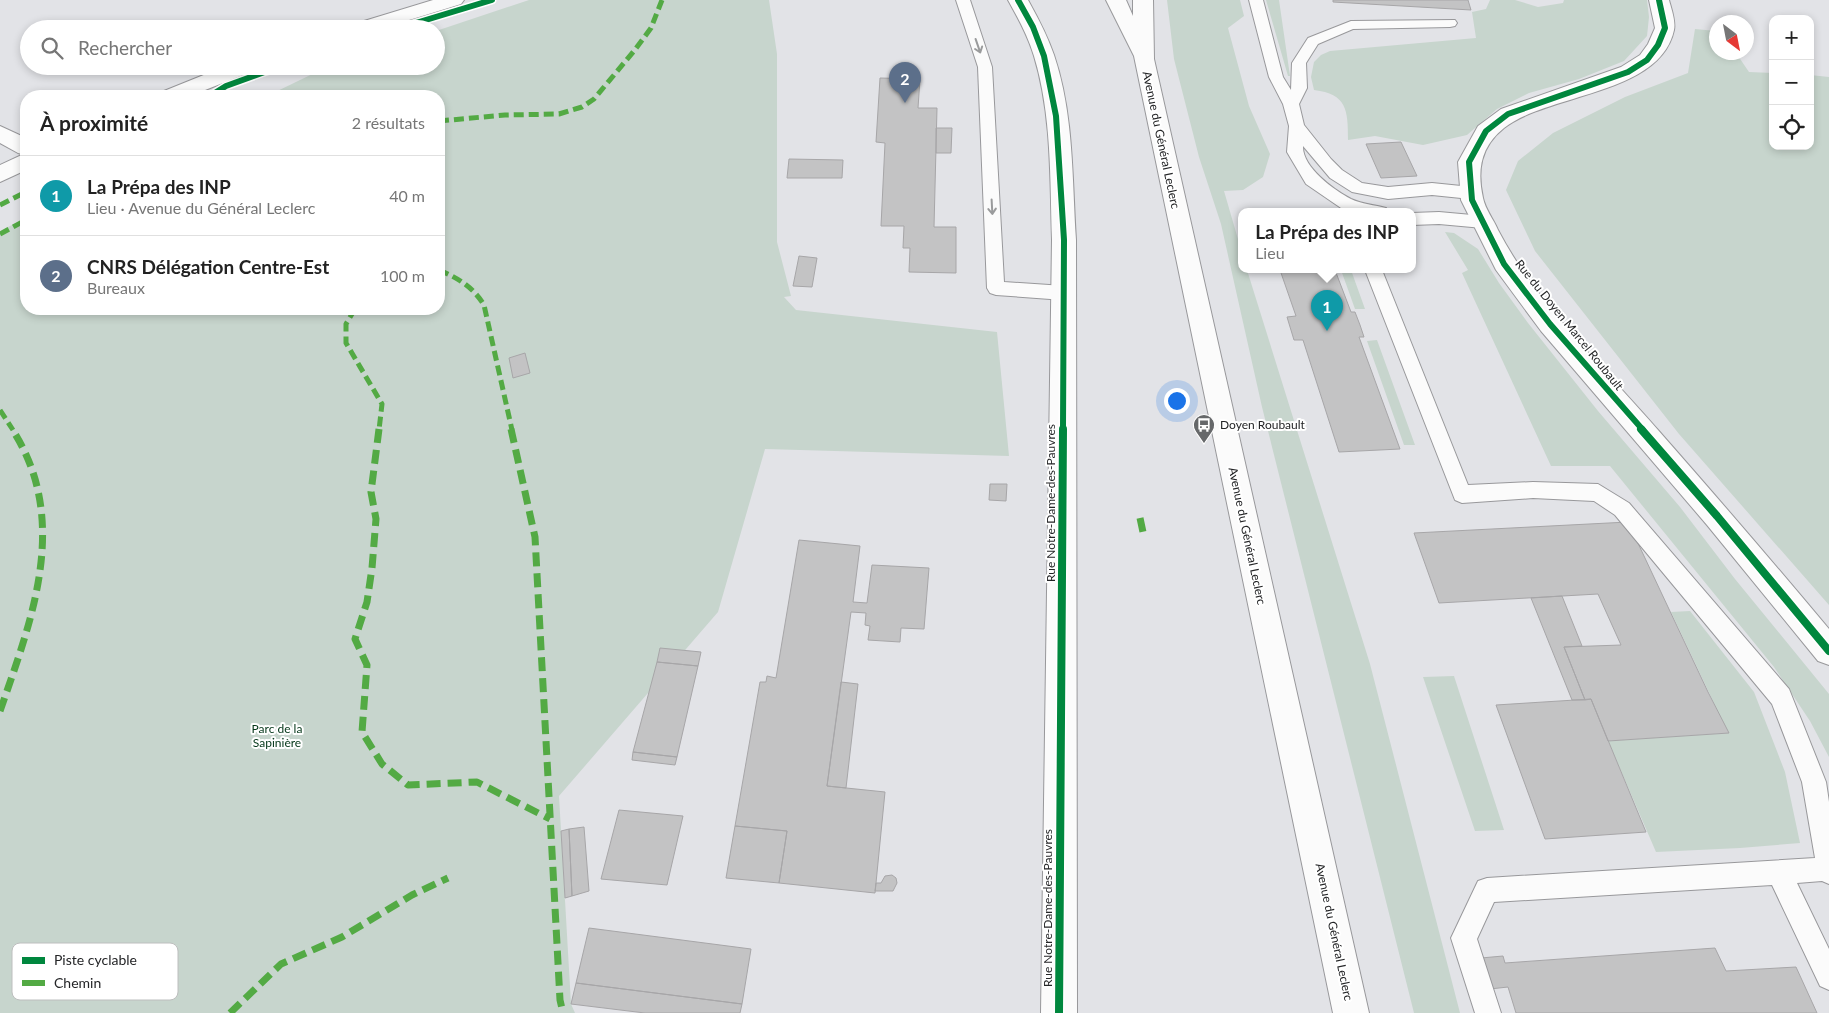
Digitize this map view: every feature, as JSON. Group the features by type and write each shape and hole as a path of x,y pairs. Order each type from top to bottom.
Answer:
{"street":[{"name":"Rue Notre-Dame-des-Pauvres","path":"1018,0 1040,44 1051,81 1057,128 1064,240 1059,1013"},
{"name":"Avenue du Général Leclerc","path":"1116,0 1144,59"},
{"name":"Avenue du Général Leclerc","path":"1143,0 1144,59 1351,1013"},
{"name":"Rue du Doyen Marcel Roubault","path":"1659,0 1665,28 1658,45 1646,60 1628,72 1508,114 1486,131 1469,162 1472,200 1504,264 1550,324 1717,516 1829,651"},
{"path":"387,20 448,1"},
{"path":"186,90 224,75"},
{"path":"0,133 20,145"},
{"path":"0,174 20,164"}],"lane":[{"path":"964,0 985,67 996,288 1064,293"},
{"path":"1256,0 1276,77 1291,104 1297,126 1295,152 1312,180 1349,208"},
{"path":"1291,104 1299,88 1299,63 1313,41 1351,25 1450,23"},
{"path":"1297,126 1325,163 1336,174 1358,188 1388,193 1432,189 1472,193"},
{"path":"1416,220 1439,218 1483,222"},
{"path":"1374,273 1462,494 1533,490 1598,493 1622,509 1781,697 1814,782 1828,871 1779,872 1487,890 1464,938 1488,1013"},
{"path":"1779,872 1829,977"}],"green space":[{"name":"Parc de la Sapinière","path":"529,0 769,0 777,54 777,242 791,296 784,297 796,310 997,332 1009,456 765,449 718,612 559,796 571,1004 575,1013 0,1013 0,231 20,221 20,315 445,315 445,90 279,90 310,75 445,75 445,28"},
{"path":"1167,0 1240,0 1244,16 1228,28 1249,106 1270,154 1263,177 1243,190 1224,191 1238,239 1238,273 1248,273 1370,664 1460,1013 1414,1013 1262,407 1221,224 1199,157 1174,59"},
{"path":"1266,0 1279,0 1290,76 1288,76"},
{"path":"1490,0 1515,0 1538,7 1563,3 1564,0 1647,0 1649,17 1647,36 1624,61 1579,79 1529,93 1497,109 1467,135 1423,145 1375,136 1348,140 1346,112 1343,105 1333,95 1314,90 1311,77 1314,62 1321,55 1330,51 1476,38 1472,12 1486,9"},
{"path":"1695,29 1709,30 1709,60 1741,60 1749,72 1769,73 1769,150 1814,150 1814,75 1829,77 1829,605 1679,434 1535,251 1506,190 1518,161 1553,133 1625,97 1688,73"},
{"path":"1445,232 1454,233 1478,249 1499,283 1528,323 1598,411 1680,507 1735,579 1829,694 1829,757 1810,721 1774,667 1610,466 1551,466 1462,273 1468,270"},
{"path":"1342,273 1352,273 1365,309 1355,309"},
{"path":"1377,340 1415,445 1404,445 1367,341"},
{"path":"1690,611 1754,692 1785,772 1800,843 1656,852 1608,741 1728,733 1671,612"},
{"path":"1454,676 1504,830 1475,831 1423,677"}],"building":[{"path":"1333,0 1468,0 1471,10 1333,2"},
{"path":"880,78 920,79 918,108 937,108 934,227 956,227 956,273 909,272 910,248 903,248 904,226 881,226 885,143 876,142"},
{"path":"936,128 952,128 951,153 936,153"},
{"path":"1401,142 1417,176 1381,178 1366,144"},
{"path":"789,159 843,160 842,178 787,178"},
{"path":"799,256 817,258 812,287 793,286"},
{"path":"1281,273 1336,273 1351,312 1355,312 1360,325 1364,337 1359,337 1400,449 1339,452 1303,340 1294,340 1287,317 1296,316"},
{"path":"525,353 530,373 513,378 509,358"},
{"path":"990,484 1007,484 1006,501 989,500"},
{"path":"1628,522 1729,733 1608,741 1591,699 1585,700 1564,647 1621,645 1598,594 1439,603 1414,533"},
{"path":"799,540 860,546 853,602 867,603 872,565 929,568 924,629 901,628 900,642 868,640 870,626 865,625 866,613 851,612 827,786 885,792 875,893 779,883 787,831 735,826 760,682 766,682 767,676 776,678"},
{"path":"1562,596 1582,646 1564,647 1585,700 1572,700 1531,598"},
{"path":"660,648 701,652 698,666 657,662"},
{"path":"657,662 698,666 677,757 633,752"},
{"path":"841,682 858,684 846,788 827,786"},
{"path":"1591,699 1646,832 1545,839 1496,705"},
{"path":"633,752 677,757 675,765 632,760"},
{"path":"619,810 683,816 667,885 601,879"},
{"path":"735,826 787,831 779,883 726,878"},
{"path":"584,827 589,891 572,896 569,829"},
{"path":"569,829 572,896 565,898 561,831"},
{"path":"892,875 896,878 897,883 893,891 875,891 876,883 881,883 885,876"},
{"path":"589,928 751,949 742,1004 576,983"},
{"path":"1715,948 1726,971 1796,967 1817,1013 1516,1013 1508,987 1490,989 1481,958 1503,956 1505,963"},
{"path":"576,983 742,1004 740,1013 645,1013 571,1004"}],"marked path":[{"path":"445,120 505,115 559,114 582,107 594,99 634,51 651,28 662,0"},
{"path":"0,205 20,195"},
{"path":"0,234 20,223"},
{"path":"445,273 470,287 484,305 535,537 560,1000 563,1013"},
{"path":"351,315 346,324 346,343 382,404 371,492 376,519 372,568 367,602 355,639 367,665 362,732 382,764 408,785 477,782 550,819"},
{"path":"0,410 24,447 37,483 43,521 42,558 36,596 26,634 0,711"},
{"path":"1140,518 1143,532"},
{"path":"230,1013 281,964 342,937 412,895 448,878"}],"cycle path":[{"path":"426,20 492,0"},
{"path":"1018,0 1033,27 1044,56 1051,86 1059,147 1064,240 1059,1013"},
{"path":"1659,0 1665,28 1658,45 1647,60 1628,72 1508,114 1486,131 1469,162 1472,200 1504,264 1550,324 1717,516 1829,651"},
{"path":"220,90 256,75"}],"place":[{"name":"CNRS Délégation Centre-Est","path":"905,103"},
{"name":"La Prépa des INP","path":"1327,331"},
{"name":"Doyen Roubault","path":"1204,444"}]}
